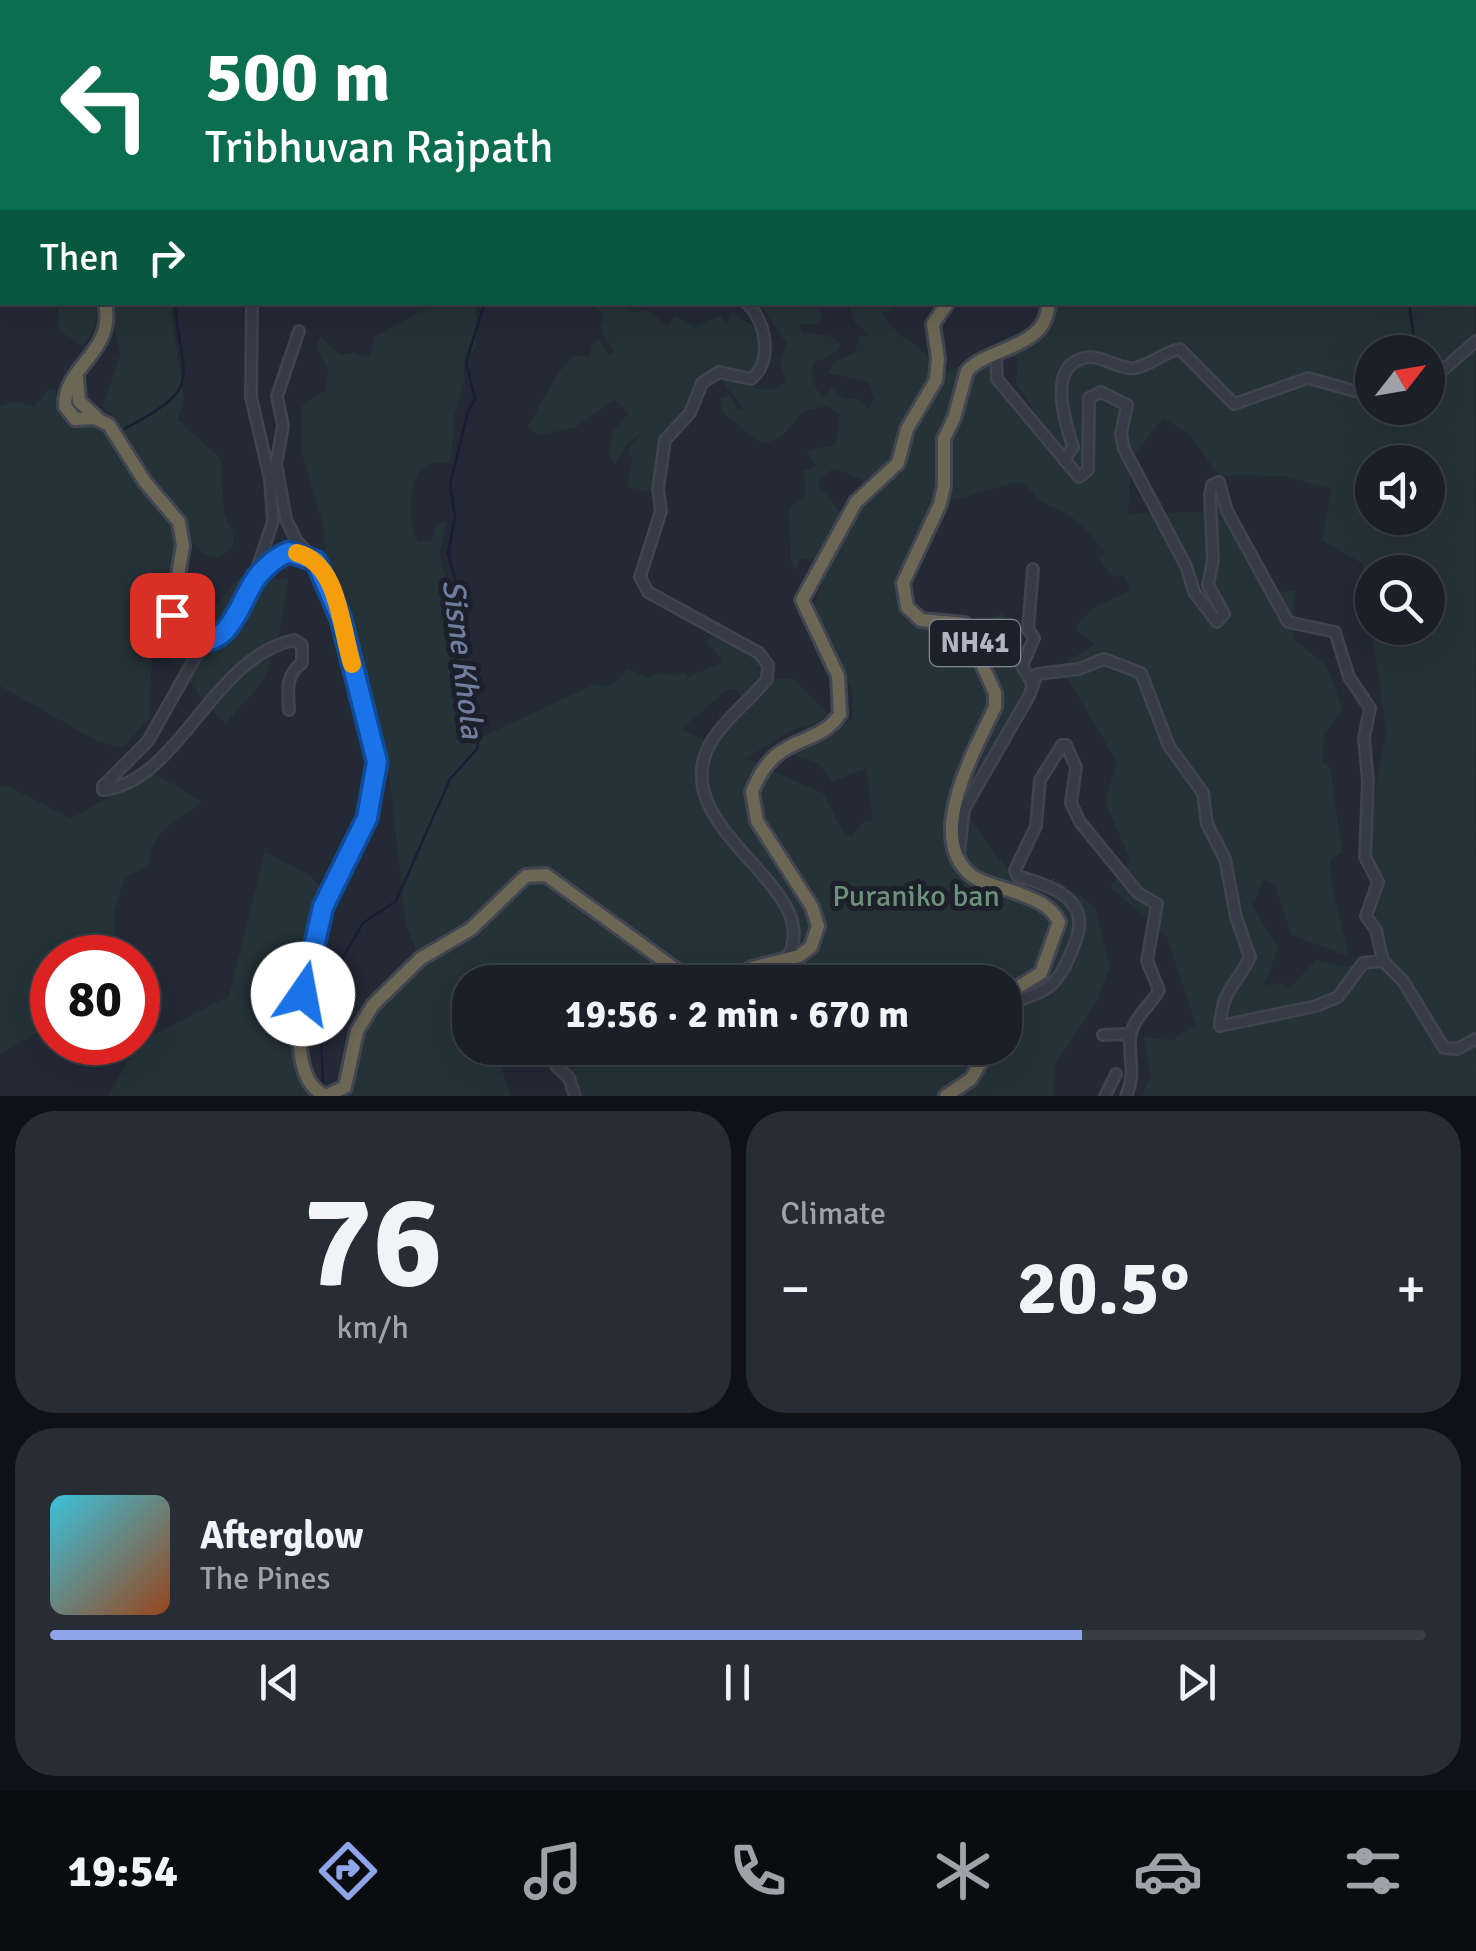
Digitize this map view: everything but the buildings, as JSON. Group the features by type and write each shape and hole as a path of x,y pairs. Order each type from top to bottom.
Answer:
{"highway":[{"path":"105,305 106,332 65,396 67,411 78,420 99,420 109,425 145,482 179,522 182,554 172,618 184,634 205,640 236,618 254,581 289,552 314,559 341,619 377,757 367,818 323,907 303,994 301,1063 310,1084 320,1094 340,1091 349,1080 357,1031 373,1005 420,958 470,929 526,876 546,875 670,965"},
{"path":"764,965 800,956 811,946 816,916 757,821 752,792 783,747 829,727 843,704 838,676 803,605 803,595 856,502 898,463 907,430 936,380 938,358 933,324 946,305"},
{"name":"NH41","path":"959,853 950,812 996,707 994,693 964,624 920,620 908,607 903,591 940,504 944,486 942,448 954,418 960,384 974,363 996,356 1036,333 1048,316 1048,305"},
{"path":"959,853 972,876 1038,901 1059,922 1041,973 1022,985"},
{"path":"946,1096 971,1079 979,1065"}],"street":[{"path":"252,305 251,398 292,532 314,559"},
{"path":"747,305 764,334 762,368 751,379 719,372 706,379 690,414 666,440 658,486 661,511 640,578 648,592 759,653 768,665 767,679 707,749 705,798 726,836 744,858 763,872 789,916 794,947 787,959"},
{"path":"254,581 273,521 276,458 283,426 277,396 299,331"},
{"path":"1445,368 1476,340"},
{"path":"1064,460 1073,447 1063,414 1063,377 1072,366 1091,357 1134,368 1180,350 1234,404 1308,378 1355,391"},
{"path":"996,356 997,379 1079,477 1088,470 1087,408 1093,393 1125,404 1121,434 1124,449 1186,566 1194,592 1214,620 1224,618 1208,585 1213,560 1210,495 1212,484 1219,482 1227,512 1288,622 1335,632 1350,677 1370,708 1364,738 1368,781 1365,857 1378,882 1366,916 1376,930 1383,961 1403,982 1444,1048 1457,1049 1476,1038"},
{"path":"1032,683 1022,666 1034,638 1028,629 1033,570"},
{"path":"205,640 148,741 103,790 136,778 171,745 226,680 282,643 294,640 302,646 302,663 292,670 289,710"},
{"path":"959,853 964,809 1029,696 1037,674 1080,669 1104,659 1141,673 1169,746 1203,794 1207,824 1226,859 1236,917 1250,957 1226,990 1220,1026 1316,1006 1338,996 1363,963 1383,961"},
{"path":"1022,999 1048,988 1064,971 1079,934 1081,920 1074,903 1061,890 1017,876 1015,870 1036,826 1042,794 1040,780 1062,745 1076,767 1071,802 1080,822 1138,893 1157,904 1147,962 1159,990 1135,1022 1130,1039 1135,1076 1126,1096"},
{"path":"1103,1035 1124,1034 1130,1039"},
{"path":"556,1065 569,1078 576,1096"},
{"path":"1105,1096 1116,1074"}],"green space":[{"path":"58,305 99,305 93,331 83,346 58,330"},
{"path":"110,305 170,305 184,401 178,420 221,459 224,513 233,533 233,547 217,558 204,554 191,541 183,514 146,472 116,418 103,406 120,355"},
{"name":"Puraniko ban","path":"432,305 476,305 476,347 463,365 465,378 454,418 451,462 429,464 420,471 411,501 418,542 432,540 437,524 447,522 440,555 458,610 453,634 469,669 466,709 473,741 595,684 610,687 628,669 649,678 658,672 675,676 684,672 688,677 722,662 706,640 717,634 758,660 761,674 742,700 736,689 727,690 681,729 714,744 769,680 792,678 828,714 744,758 824,794 845,836 852,836 863,822 873,820 866,768 832,782 819,763 788,754 853,719 852,691 814,608 830,559 800,559 796,571 791,560 789,508 806,494 803,471 817,466 806,451 836,445 840,414 827,406 805,411 780,438 766,443 757,441 721,411 720,399 730,395 738,410 744,409 718,376 762,389 778,387 787,380 780,364 786,343 760,305 812,305 823,314 818,324 798,324 803,332 831,336 841,345 838,351 813,364 812,380 822,399 832,388 844,399 859,399 868,408 874,399 869,382 828,373 834,362 854,354 860,336 870,335 855,323 850,310 854,305 896,305 883,313 894,329 928,356 932,363 929,380 918,391 921,396 906,417 888,469 867,482 835,468 819,478 819,485 849,524 907,449 944,373 1026,334 1042,321 1041,305 1475,305 1476,1096 1142,1096 1151,1075 1143,1037 1172,1040 1196,1024 1166,935 1110,887 1130,860 1105,801 1117,762 1060,666 1095,644 1075,628 1087,614 1130,591 1124,575 1113,577 1098,559 1105,552 1080,525 1042,502 1027,485 1017,482 940,504 903,583 913,615 969,630 1002,613 1032,683 988,762 970,820 1014,878 1047,888 1053,877 1095,907 1110,967 1096,1003 1055,1065 1054,1096 571,1096 568,1075 572,1073 566,1073 565,1065 1022,1065 1022,965 452,965 452,1065 503,1065 511,1096 347,1096 354,1090 365,1023 417,954 406,925 390,782 338,586 326,561 323,525 302,454 302,406 326,390 328,369 316,347 320,336 341,355 355,352 363,358 370,355 375,336","holes":["987,353 1018,358 1016,384 1045,427 1037,429 996,383","1163,418 1190,435 1218,475 1284,476 1331,489 1322,541 1355,559 1355,555 1445,555 1445,645 1374,645 1386,731 1365,852 1383,960 1343,967 1316,960 1289,989 1281,983 1264,985 1278,949 1250,901 1255,901 1263,879 1275,884 1291,935 1349,956 1331,881 1330,860 1342,852 1330,766 1322,763 1324,734 1343,709 1326,665 1293,639 1295,590 1274,593 1227,511 1128,514 1131,458"]},
{"path":"591,305 629,305 632,312 649,310 667,327 674,316 695,327 721,315 727,324 731,312 759,330 759,369 746,377 725,366 701,378 686,412 662,438 655,493 627,487 632,461 628,449 646,429 626,445 616,464 609,456 612,432 629,413 615,400 574,428 538,435 528,426 559,372 574,355 589,357 592,344 599,339 609,355 614,353 601,330 603,312"},
{"path":"55,389 61,408 108,430 176,531 177,552 168,610 153,635 149,719 122,748 97,741 0,686 0,407 14,401 34,407 48,390"},
{"path":"240,577 288,579 279,634 264,680 226,723 206,704 172,657"},
{"path":"156,774 202,802 161,833 149,864 125,878 114,911 116,935 30,935 30,1037 0,1055 0,788 8,786 70,818"},
{"path":"265,851 308,874 318,884 320,898 297,1019 296,1050 300,1077 312,1096 108,1096 126,1065 160,1065 160,1031 229,996"}],"waterway":[{"path":"124,429 168,402 183,379 175,305"},
{"name":"Sisne Khola","path":"323,1085 321,1040 327,985 363,923 396,901 450,779 477,749 479,734 469,711 468,678 456,659 458,590 448,554 455,517 450,485 468,411 475,399 466,362 484,305"},
{"path":"1409,305 1413,335"}],"slow traffic":[{"path":"297,553 314,559 324,573 352,664"}],"route":[{"path":"172,615 172,622 184,634 200,640 211,638 236,618 254,581 268,564 289,552 316,561 341,619 373,737 376,770 367,818 323,907 303,994"}]}
